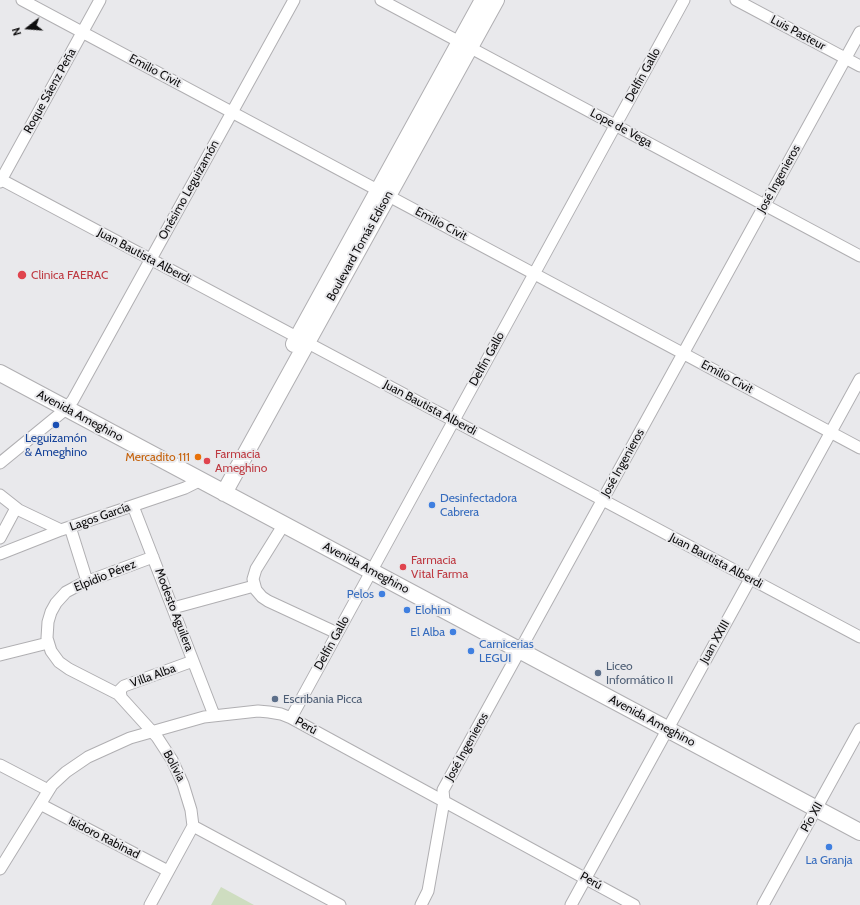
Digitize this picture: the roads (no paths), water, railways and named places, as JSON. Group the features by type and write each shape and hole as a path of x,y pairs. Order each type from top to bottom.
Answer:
{"main road":[{"name":"Boulevard Tomás Edison","path":"465,45 483,0"},
{"name":"Boulevard Tomás Edison","path":"213,487 302,340 465,45 496,0"},
{"name":"Avenida Ameghino","path":"0,373 860,832"}],"street":[{"name":"Emilio Civit","path":"22,0 860,448"},
{"name":"Roque Sáenz Peña","path":"1,180 100,0"},
{"name":"Onésimo Leguizamón","path":"0,463 66,409 75,397 294,0"},
{"name":"Lope de Vega","path":"381,0 860,256"},
{"name":"Delfín Gallo","path":"291,718 684,0"},
{"name":"Luis Pasteur","path":"736,0 860,66"},
{"name":"José Ingenieros","path":"420,905 428,891 444,801 443,790 860,32"},
{"name":"Juan Bautista Alberdi","path":"1,180 860,638"},
{"name":"Juan XXIII","path":"571,905 860,378"},
{"name":"Lagos García","path":"0,554 66,528 187,488 213,487"},
{"path":"0,494 16,508 66,528 87,581"},
{"name":"Modesto Aguilera","path":"133,506 214,715"},
{"path":"0,538 16,508"},
{"path":"284,524 256,569 253,579 254,586 257,592 265,600 337,633"},
{"name":"Elpidio Pérez","path":"48,643 46,633 51,612 56,603 70,589 87,581 153,557"},
{"path":"172,608 254,586"},
{"path":"0,654 48,643"},
{"name":"Bolivia","path":"48,643 53,655 62,665 113,690 121,696 152,732 167,752 182,780 191,810 193,826"},
{"name":"Villa Alba","path":"121,696 120,690 124,686 193,661"},
{"name":"Perú","path":"0,869 48,790 66,772 88,757 122,741 214,715 264,711 275,712 291,718 634,905"},
{"name":"Pío XII","path":"763,905 860,729"},
{"path":"0,765 48,790"},
{"name":"Isidoro Rabinad","path":"40,804 168,871"},
{"path":"150,905 193,826 340,905"}],"place":[{"name":"Clinica FAERAC","path":"22,275"},
{"name":"Leguizamón & Ameghino","path":"56,425"},
{"name":"Mercadito 111","path":"198,457"},
{"name":"Farmacia Ameghino","path":"207,461"},
{"name":"Desinfectadora Cabrera","path":"432,505"},
{"name":"Farmacia Vital Farma","path":"403,567"},
{"name":"Pelos","path":"382,594"},
{"name":"Elohim","path":"407,610"},
{"name":"El Alba","path":"453,632"},
{"name":"Carnicerias LEGUI","path":"471,651"},
{"name":"Liceo Informático II","path":"598,673"},
{"name":"Escribania Picca","path":"275,699"},
{"name":"La Granja","path":"829,847"}]}
